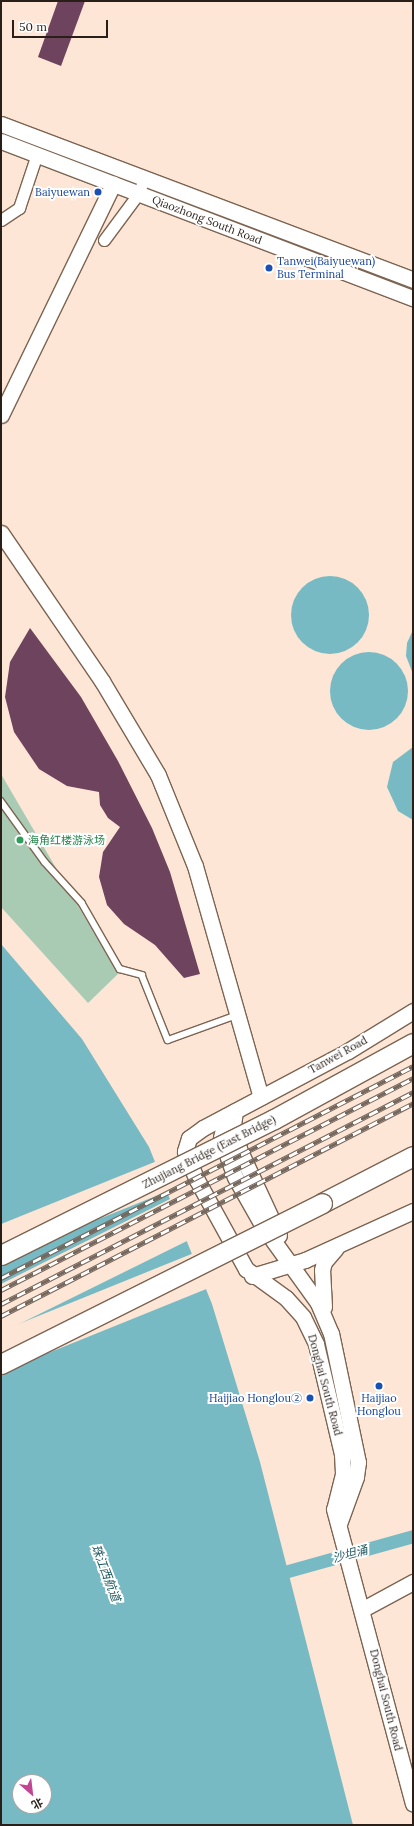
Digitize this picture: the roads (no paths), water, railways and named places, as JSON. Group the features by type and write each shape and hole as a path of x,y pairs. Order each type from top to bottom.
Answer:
{"highway":[{"name":"Zhujiang Bridge (East Bridge)","path":"1,1254 274,1119 413,1043"},
{"path":"1,1364 413,1156"},
{"path":"322,1203 413,1169"}],"street":[{"name":"Qiaozhong South Road","path":"1,124 145,177 413,280"},
{"name":"Qiaozhong South Road","path":"1,141 413,298"},
{"path":"1,220 19,208 37,154"},
{"path":"104,240 138,194 145,177"},
{"path":"1,415 113,184"},
{"path":"1,533 102,681 158,775 195,866 240,1014 261,1097"},
{"name":"Tanwei Road","path":"261,1097 348,1051 413,1011"},
{"name":"Donghai South Road","path":"261,1097 195,1134 186,1144 186,1151 197,1180 252,1276 286,1298 303,1317 316,1344 342,1454 343,1474 334,1509 363,1609 413,1804"},
{"name":"Donghai South Road","path":"231,1113 232,1126 239,1149 293,1264 326,1318 358,1462 356,1477 338,1527"},
{"path":"252,1276 293,1264 413,1211"},
{"path":"326,1318 320,1281 322,1270 324,1262 340,1244"},
{"path":"363,1609 413,1582"}],"lane":[{"path":"1,801 45,862 82,903 120,969 142,975 168,1040 240,1014"}],"water":[{"path":"330,576 345,579 352,583 362,593 366,600 369,615 366,630 362,637 352,647 345,651 330,654 315,651 308,647 298,637 294,630 291,615 294,600 298,593 308,583 315,579"},
{"path":"413,630 413,674 406,656 407,643"},
{"path":"369,652 384,655 391,659 401,669 405,676 408,691 405,706 401,713 391,723 384,727 369,730 354,727 347,723 337,713 333,706 330,691 333,676 337,669 347,659 354,655"},
{"path":"413,747 413,820 398,811 387,787 393,762"},
{"name":"珠江西航道","path":"1,944 82,1039 149,1147 212,1304 260,1462 353,1825 1,1825"}],"waterway":[{"name":"沙坦涌","path":"288,1571 413,1536"}],"railway":[{"path":"1,1278 413,1066"},
{"path":"1,1290 413,1078"},
{"path":"1,1304 413,1092"},
{"path":"1,1316 413,1103"}],"place":[{"name":"Baiyuewan","path":"98,192"},
{"name":"Tanwei(Baiyuewan) Bus Terminal","path":"269,268"},
{"name":"海角红楼游泳场","path":"20,840"},
{"name":"Haijiao Honglou","path":"379,1386"},
{"name":"Haijiao Honglou②","path":"310,1398"}]}
